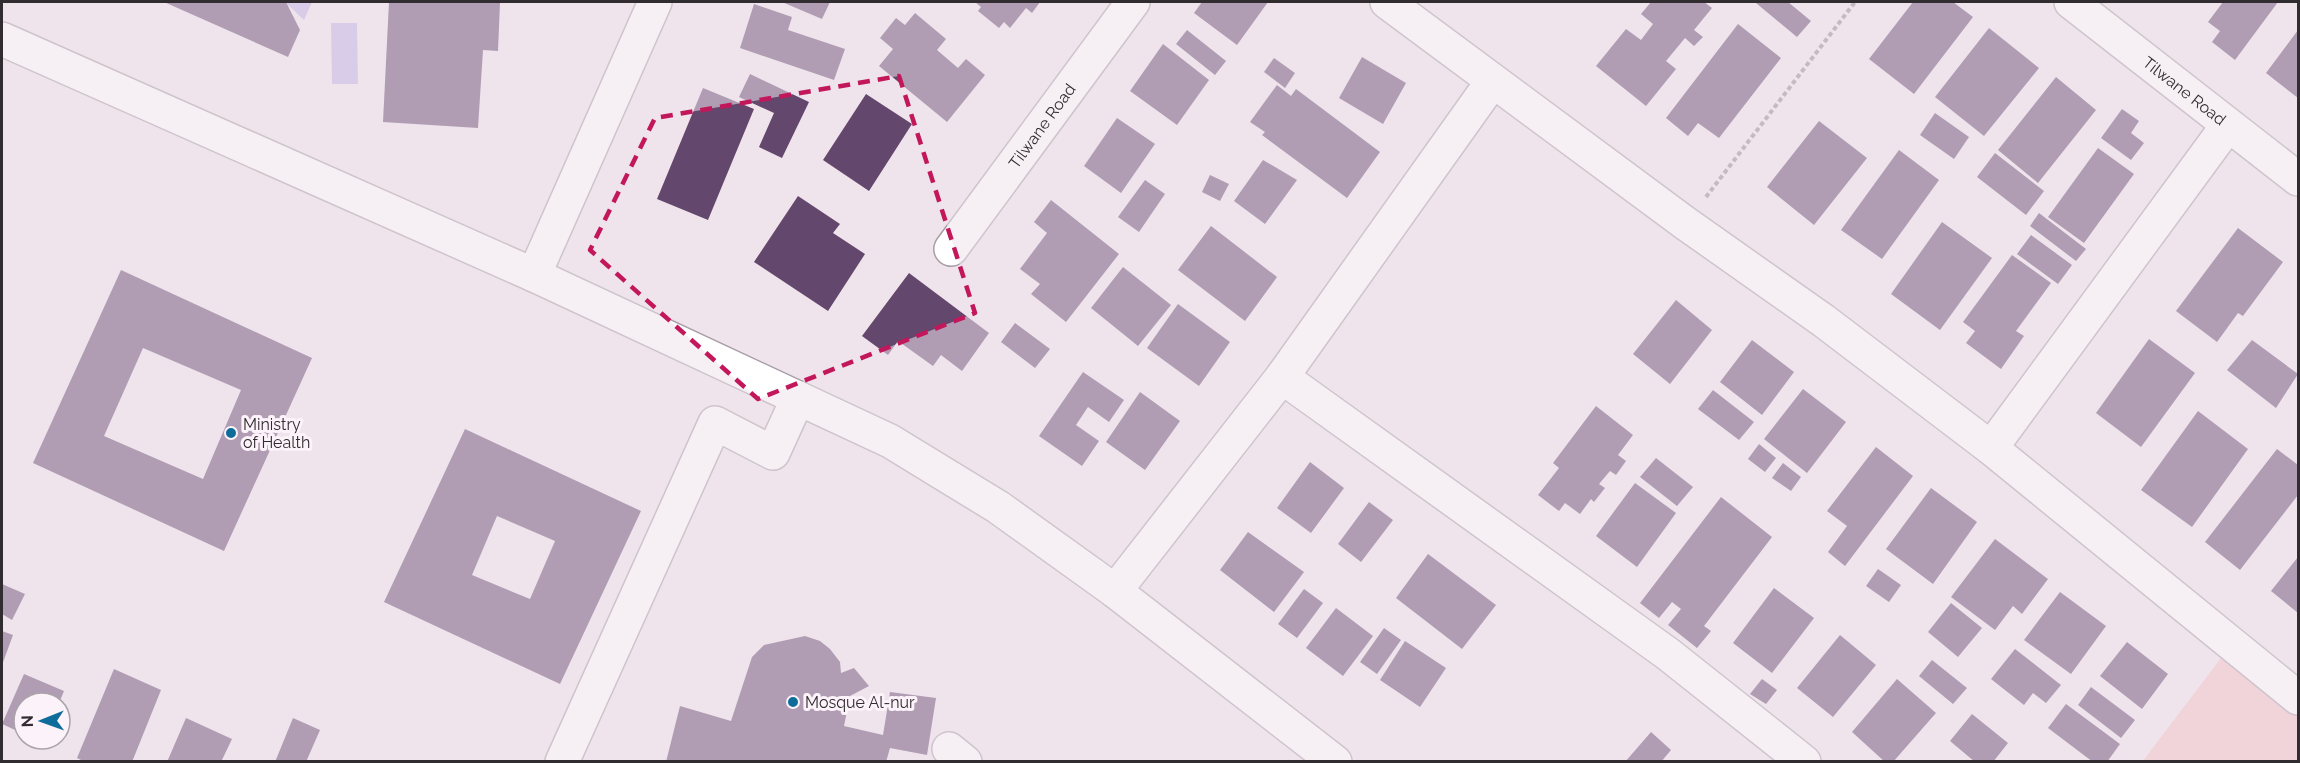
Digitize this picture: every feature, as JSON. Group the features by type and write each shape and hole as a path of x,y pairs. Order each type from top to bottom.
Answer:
{"street":[{"path":"534,275 655,2"},
{"name":"Tilwane Road","path":"951,249 1133,2"},
{"path":"1387,2 1685,223 1824,321 1991,448 2297,694"},
{"name":"Tilwane Road","path":"2071,2 2298,179"},
{"path":"2,39 534,275 890,441 989,501 1115,591 1335,762"},
{"path":"1115,591 1282,377 1492,82"},
{"path":"1991,448 2228,125"},
{"path":"1282,377 1668,654 1804,762"},
{"path":"562,762 715,423 773,453 798,398"}],"path":[{"path":"1685,223 1855,2"}],"highlighted area":[{"path":"899,76 975,313 758,399 590,250 655,118"}],"shaded area":[{"path":"288,2 312,2 304,20 287,4"},
{"path":"331,23 357,23 358,84 332,84"},
{"path":"2221,658 2298,714 2298,761 2142,762"}],"building":[{"path":"164,2 286,2 300,30 288,57"},
{"path":"389,2 500,3 498,51 483,50 478,128 383,122"},
{"path":"782,2 830,2 822,19"},
{"path":"975,2 1040,2 1032,13 1026,8 1010,28 1004,22 999,28 978,11 981,7"},
{"path":"1202,2 1268,2 1237,45 1194,13"},
{"path":"1651,2 1704,2 1712,8 1694,30 1703,37 1694,46 1685,38 1666,61 1676,69 1646,106 1596,66 1626,29 1641,40 1653,24 1641,14"},
{"path":"1788,2 1811,21 1797,37 1756,3"},
{"path":"1913,2 1953,2 1973,17 1914,94 1869,59"},
{"path":"2223,2 2278,2 2235,60 2212,42 2220,31 2208,22"},
{"path":"754,4 792,17 788,30 845,49 834,80 740,48"},
{"path":"915,13 946,39 937,50 958,68 966,59 985,75 947,122 879,66 893,49 880,38 896,18 905,25"},
{"path":"1738,24 1781,58 1719,138 1698,123 1688,136 1666,118"},
{"path":"1989,28 2039,68 1984,136 1935,97"},
{"path":"1187,30 1226,61 1215,75 1176,44"},
{"path":"2298,30 2298,98 2266,73"},
{"path":"1163,44 1209,80 1177,125 1130,91"},
{"path":"1362,57 1406,83 1383,124 1339,98"},
{"path":"1274,58 1295,73 1285,88 1264,72"},
{"path":"750,74 809,102 782,158 759,147 774,113 739,97"},
{"path":"2056,77 2096,110 2038,183 1998,150"},
{"path":"1277,85 1291,96 1296,89 1380,152 1347,198 1262,135 1265,132 1250,122"},
{"path":"703,88 754,109 708,220 657,199"},
{"path":"866,94 912,124 869,191 823,160"},
{"path":"2122,109 2139,121 2131,133 2144,143 2131,160 2101,138"},
{"path":"1935,113 1969,137 1954,159 1920,135"},
{"path":"1117,118 1155,144 1121,193 1084,166"},
{"path":"1819,121 1867,158 1814,225 1767,187"},
{"path":"2098,148 2134,174 2084,243 2048,217"},
{"path":"1899,150 1939,180 1882,259 1841,230"},
{"path":"1995,153 2044,191 2026,215 1977,177"},
{"path":"1263,160 1297,180 1265,224 1234,201"},
{"path":"1210,175 1229,184 1220,201 1202,192"},
{"path":"1145,180 1165,194 1139,232 1118,217"},
{"path":"798,196 840,224 833,233 865,254 828,311 754,262"},
{"path":"1051,200 1119,254 1066,322 1031,294 1040,284 1020,269 1047,233 1034,222"},
{"path":"2039,213 2086,249 2076,261 2030,226"},
{"path":"1942,222 1992,258 1940,330 1891,294"},
{"path":"1211,226 1277,277 1245,321 1178,270"},
{"path":"2238,228 2283,262 2243,316 2238,313 2217,342 2176,311"},
{"path":"2031,235 2072,265 2058,284 2017,254"},
{"path":"2012,255 2051,283 2016,331 2024,336 2001,369 1966,343 1975,331 1963,322"},
{"path":"1123,267 1171,305 1138,346 1091,308"},
{"path":"121,270 312,358 224,551 33,463","holes":["143,348 241,390 203,479 104,436"]},
{"path":"909,273 989,333 962,371 941,355 933,366 898,341 888,355 862,336"},
{"path":"1676,300 1712,330 1670,384 1633,354"},
{"path":"1178,304 1230,342 1199,386 1147,348"},
{"path":"1015,323 1050,349 1035,368 1001,342"},
{"path":"2149,339 2195,373 2141,447 2096,413"},
{"path":"1752,340 1794,372 1762,415 1720,382"},
{"path":"2252,340 2298,374 2276,408 2227,370"},
{"path":"1083,372 1124,400 1109,422 1088,407 1076,425 1099,441 1082,466 1039,436"},
{"path":"1803,389 1846,422 1807,473 1764,439"},
{"path":"1713,390 1754,422 1739,440 1698,409"},
{"path":"1140,392 1180,421 1145,470 1106,442"},
{"path":"1596,406 1633,435 1618,455 1626,461 1616,475 1610,471 1599,484 1605,488 1594,502 1591,499 1580,514 1565,503 1559,511 1538,495 1559,468 1553,463"},
{"path":"2198,411 2248,449 2192,527 2141,490"},
{"path":"465,429 641,511 560,684 384,602","holes":["497,516 555,541 530,599 472,575"]},
{"path":"1759,444 1776,458 1765,472 1748,459"},
{"path":"1876,447 1913,476 1845,566 1828,552 1847,526 1827,511"},
{"path":"2277,449 2298,465 2298,495 2240,570 2205,542"},
{"path":"1656,458 1693,487 1677,506 1640,477"},
{"path":"1310,462 1344,488 1311,533 1277,508"},
{"path":"1783,463 1801,477 1791,491 1772,478"},
{"path":"1635,483 1676,513 1637,567 1596,536"},
{"path":"1931,488 1977,522 1933,584 1886,549"},
{"path":"1721,497 1772,537 1704,626 1711,631 1697,648 1668,625 1681,609 1672,602 1659,618 1640,603"},
{"path":"1369,502 1393,520 1361,562 1338,544"},
{"path":"1248,532 1304,572 1274,612 1220,570"},
{"path":"1995,539 2048,579 2022,614 2013,606 1995,630 1951,597"},
{"path":"1428,554 1496,605 1462,649 1396,598"},
{"path":"2298,557 2298,613 2271,591"},
{"path":"1878,569 1901,585 1889,602 1866,586"},
{"path":"2,584 25,594 12,620 2,614"},
{"path":"1774,588 1814,618 1772,673 1733,643"},
{"path":"1304,589 1323,603 1297,638 1278,624"},
{"path":"2060,592 2106,626 2071,674 2024,640"},
{"path":"1951,603 1982,628 1958,657 1928,632"},
{"path":"1336,608 1373,636 1343,676 1306,648"},
{"path":"1384,628 1401,640 1377,674 1360,662"},
{"path":"2,631 13,635 2,665"},
{"path":"1840,635 1876,665 1833,717 1797,688"},
{"name":"Mosque Al-nur","path":"805,636 820,641 830,649 840,662 841,673 854,668 869,686 850,696 844,726 883,735 890,692 936,698 927,755 890,748 886,762 666,762 680,706 731,721 752,657 764,645"},
{"path":"1405,641 1446,668 1420,707 1380,680"},
{"path":"2127,642 2168,674 2142,709 2100,676"},
{"path":"2015,649 2061,685 2046,703 2033,693 2024,705 1991,679"},
{"path":"1932,660 1967,688 1953,704 1919,676"},
{"path":"114,669 161,690 132,762 85,762 77,758"},
{"path":"24,674 64,691 17,691"},
{"path":"1762,679 1777,690 1766,704 1750,694"},
{"path":"1897,679 1936,713 1893,762 1885,762 1852,732"},
{"path":"2091,687 2135,720 2121,738 2078,705"},
{"path":"12,701 12,729 2,724"},
{"path":"2066,704 2120,744 2107,762 2093,762 2048,728"},
{"path":"1972,714 2008,743 1993,762 1975,762 1950,741"},
{"path":"186,718 232,739 221,762 167,762"},
{"path":"293,718 320,730 306,762 275,762"},
{"path":"1651,732 1671,750 1661,762 1625,762"}],"place":[{"name":"Ministry of Health","path":"231,433"},
{"name":"Mosque Al-nur","path":"793,702"}]}
